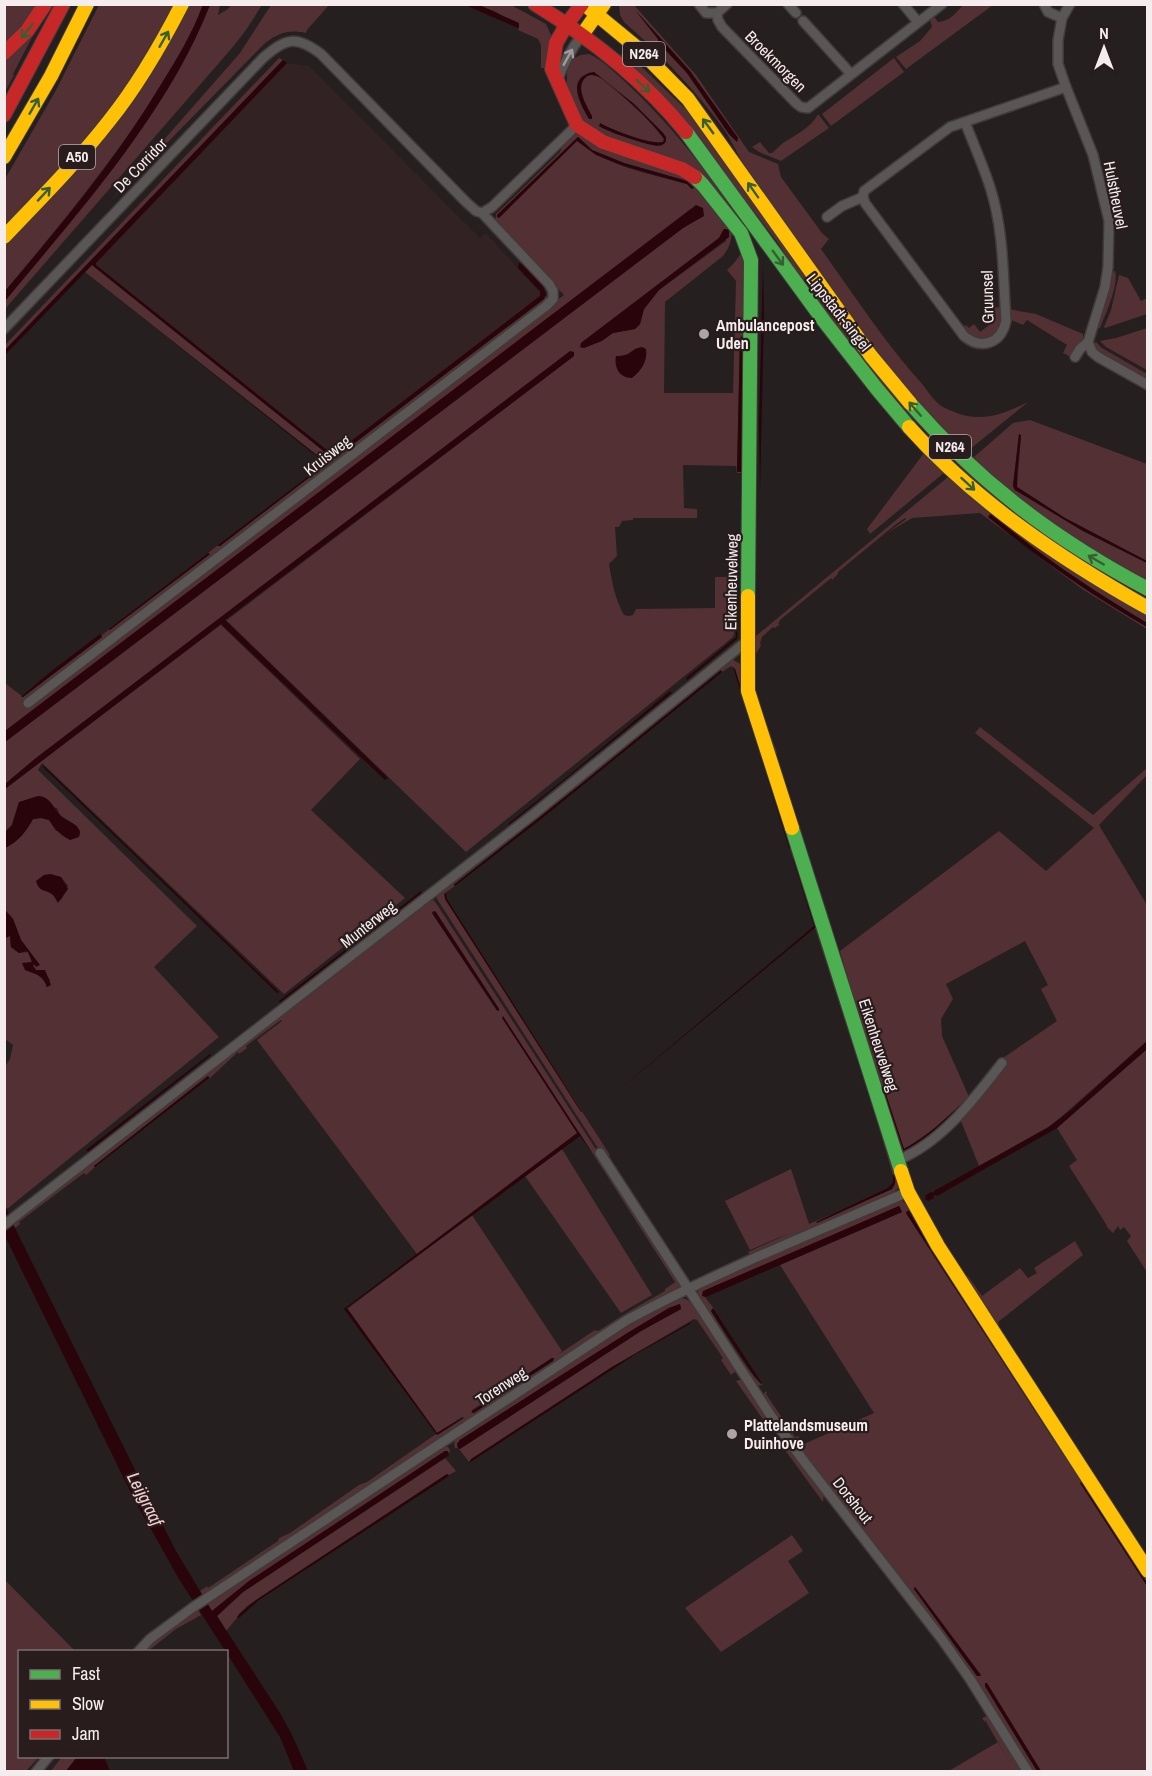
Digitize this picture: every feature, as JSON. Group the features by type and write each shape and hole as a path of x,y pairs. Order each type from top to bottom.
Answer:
{"main road":[{"path":"4,53 17,44 45,4"},
{"path":"4,115 63,4"},
{"path":"4,157 51,76 87,4"},
{"name":"A50","path":"4,237 102,130 123,103 168,33 182,4"},
{"name":"Lippstadt-singel","path":"535,4 567,24 612,58 666,109 699,150 815,309 897,413 928,446 979,494 1029,532 1088,573 1148,608"},
{"path":"577,125 557,82 552,69 552,61 556,43 583,4"},
{"name":"Lippstadt-singel","path":"583,4 600,9 688,99 876,363 943,440 981,477 1034,519 1081,551 1148,589"},
{"path":"582,35 600,9"},
{"name":"Eikenheuvelweg","path":"577,125 603,142 689,172 703,185 741,233 748,250 752,279 748,691 908,1192 938,1246 1148,1571"}],"street":[{"path":"699,4 706,13 717,13 726,4"},
{"path":"788,4 796,13"},
{"path":"903,4 918,22"},
{"name":"Broekmorgen","path":"717,13 722,27 801,107 808,108 942,4"},
{"path":"1044,4 1048,12 1062,18 1070,4"},
{"name":"Hulstheuvel","path":"1062,18 1057,55 1066,87 1093,154 1109,220 1108,267 1105,287 1088,342"},
{"path":"803,21 851,74"},
{"path":"557,82 570,51 582,35"},
{"name":"De Corridor","path":"4,329 263,58 278,45 299,41 307,43"},
{"name":"Kruisweg","path":"28,703 553,299 553,291 549,284 482,213 476,212 321,54 307,43"},
{"path":"827,218 852,200 863,197 864,191 877,180 950,127 1066,87"},
{"name":"Gruunsel","path":"863,197 865,203 964,336 978,344 993,341 1004,329 1006,321 1000,239 990,187 965,122"},
{"path":"482,213 492,207 577,125"},
{"path":"1075,357 1088,342 1092,352 1098,357 1148,385"},
{"name":"Munterweg","path":"4,1225 526,820 747,641"},
{"path":"898,1160 922,1148 939,1134 974,1098 1002,1063"},
{"name":"Dorshout","path":"600,1153 771,1416 941,1638 970,1679 1028,1772"},
{"name":"Torenweg","path":"140,1650 150,1639 192,1608 627,1320 688,1288 908,1192"},
{"path":"36,1772 47,1758"}],"shaded area":[{"path":"4,5 39,5 4,47"},
{"path":"99,5 177,5 130,89 5,232 5,179 55,92"},
{"path":"186,5 203,5 189,36 161,86 106,166 5,291 5,241 80,159"},
{"path":"210,5 220,5 218,15 231,5 262,5 232,48 5,309 5,301 143,126 178,69"},
{"path":"271,5 329,5 306,33 294,31 284,33 265,43 111,200 240,53"},
{"path":"479,5 511,5 546,24 552,37 548,68 541,68 541,45 538,39 518,30 519,27 496,12"},
{"path":"619,5 634,5 696,75 749,152 778,164 781,177 822,233 829,239 821,249 883,336 936,401 957,413 977,417 997,415 1028,402 969,450 968,453 974,460 976,459 974,457 1013,423 1030,420 1147,464 1147,561 1065,518 1017,487 1021,436 1019,434 1013,486 1015,490 1083,531 1147,563 1147,586 1066,538 1029,511 994,483 928,420 897,385 859,335 759,190 723,128 676,72 624,22 620,15","holes":["636,11 690,71 738,138 737,142 687,73 659,43"]},
{"path":"963,5 993,5 906,69 896,57 920,41 932,27 930,20 934,17 938,22 946,20"},
{"path":"42,18 13,74 5,92 5,57"},
{"path":"625,51 695,118 964,465 1109,578 1147,598 1147,604 994,501 887,391 693,132 620,56"},
{"path":"589,54 602,62 654,111 699,163 739,218 735,220 709,183 612,142 581,122 567,90 567,73 569,64 581,55","holes":["594,72 634,104 663,133 666,141 658,146 653,145 613,133 603,125 650,142 663,142 664,139 641,113 599,77 588,76 581,86 583,97 592,116 577,89 588,73"]},
{"path":"279,58 283,60 5,350 5,345"},
{"path":"894,58 904,72 831,126 822,114"},
{"path":"282,63 309,66 480,238 486,233 541,294 333,455 91,263"},
{"path":"818,114 829,128 781,161 752,147 760,142 769,153 772,153 807,127"},
{"path":"577,132 688,177 732,228 730,243 723,256 665,302 664,393 733,393 736,281 727,270 742,252 746,253 745,339 740,338 737,470 739,472 742,469 745,357 743,473 737,473 736,466 683,465 684,508 697,509 697,518 633,518 633,520 622,521 619,527 615,527 617,556 609,564 618,603 624,615 629,616 633,615 636,609 715,608 715,577 735,577 733,637 466,852 227,621 221,625 360,759 311,810 405,898 284,994 42,763 38,770 197,926 154,967 219,1037 7,1209 4,1203 4,1068 10,1059 13,1045 5,1039 5,938 10,936 11,947 19,953 28,952 32,962 27,963 25,970 41,977 47,987 50,980 45,973 36,970 33,966 34,963 38,963 21,940 13,919 5,910 5,848 21,836 33,819 49,820 56,831 78,827 60,815 57,808 19,802 12,825 5,832 5,789 574,356 526,385 5,784 5,742 683,228 700,218 696,206 5,731 5,683 23,697 315,473 326,462 85,272 92,265 335,458 545,296 548,298 30,705 564,295 495,223 496,214 560,152 563,145","holes":["578,137 592,150 624,163 687,181 692,189 687,184 614,163 588,149 577,140 497,215","724,229 726,241 659,290 644,309 640,324 635,329 613,333 584,348 581,343 719,238","50,874 61,877 68,886 61,900 51,893"]},
{"path":"1115,271 1115,284 1111,299 1100,328 1095,329 1108,294 1111,272"},
{"path":"1119,275 1128,278 1141,301 1147,298 1147,314 1105,328 1104,327 1111,310"},
{"path":"1001,307 1000,330 990,337 977,338 962,327 966,325 969,328 974,324 980,332 993,322 985,310"},
{"path":"1008,309 1036,314 1083,334 1083,341 1071,357 1063,353 1067,345 1027,320 1023,325 1009,319"},
{"path":"1147,328 1147,370 1106,347 1100,341 1116,338"},
{"path":"1096,342 1102,348 1147,374 1147,381 1099,353 1093,344"},
{"path":"927,449 952,473 1032,538 1088,576 1147,611 1147,623 1042,555 991,514 988,516 1014,539 980,513 912,518 887,533 905,518 762,637 752,666 759,704 777,753 771,753 751,686 751,640 948,477 945,472 870,534 867,529"},
{"path":"1024,546 1091,593 1147,627 1147,629 1082,589"},
{"path":"732,659 742,668 900,1186 892,1194 753,1256 746,1251 748,1252 792,1232 750,1250 725,1201 791,1169 809,1224 892,1189 895,1174 893,1175 735,669 731,666 722,672 720,670 445,893 445,899 610,1155 605,1158 601,1153 437,899 437,893"},
{"path":"980,727 1093,815 1147,768 1147,775 1099,825 1147,905 1147,1041 1052,1125 979,1166 961,1121 939,1142 938,1137 971,1104 1004,1065 1000,1060 1057,1021 1041,989 1048,985 1025,941 946,984 953,999 941,1019 942,1036 970,1099 935,1135 905,1154 899,1152 822,910 825,907 851,990 840,951 999,831 1046,871 1094,828 975,733","holes":["885,1094 904,1149 920,1139 963,1102 965,1103 944,1124 904,1152"]},
{"path":"429,899 432,899 599,1154 682,1287 203,1597 200,1591 209,1585 208,1588 436,1434 464,1418 462,1417 437,1433 347,1309 472,1215 562,1351 559,1354 595,1330 598,1331 665,1291 677,1281 675,1282 579,1132 417,1254 257,1040 281,1020 246,1046 247,1048 239,1054 238,1052 210,1078 208,1076 94,1166 86,1175 84,1173 19,1222 20,1224 15,1228 12,1222","holes":["436,912 499,1009 497,1011 432,913","554,1358 553,1361 472,1413 472,1410"]},
{"path":"1147,1049 1147,1272 1127,1241 1131,1236 1124,1227 1120,1230 1118,1226 1113,1233 1107,1227 1069,1166 1077,1160 1057,1128"},
{"path":"562,1149 652,1295 621,1313 525,1176"},
{"path":"902,1201 909,1205 1147,1578 1147,1583 1081,1482 1147,1586 1147,1771 1041,1771 986,1683 985,1686 1037,1771 1031,1771 998,1718 761,1397 766,1391 795,1437 798,1436 804,1444 874,1413 780,1265 902,1212 899,1206 702,1293 714,1309 711,1311 736,1351 763,1385 754,1386 698,1297 698,1291 702,1285","holes":["909,1211 1076,1474 906,1213","915,1587 980,1675 980,1676 977,1676 914,1589"]},
{"path":"1075,1241 1083,1255 994,1327 965,1277 968,1276 982,1296 1020,1268 1028,1278 1037,1273 1034,1268"},
{"path":"679,1298 686,1299 695,1306 736,1371 731,1375 721,1360 723,1358 697,1320 694,1319 612,1367 469,1462 459,1449 641,1331 681,1309 680,1304 629,1332 460,1440 457,1444 458,1448 455,1448 456,1436 636,1320"},
{"path":"742,1379 772,1422 769,1428 736,1381"},
{"path":"442,1446 448,1447 449,1455 445,1451 249,1581 212,1611 206,1602"},
{"path":"789,1446 824,1492 823,1502 785,1450"},
{"path":"445,1458 456,1471 447,1474 247,1606 226,1631 217,1616 243,1592"},
{"path":"792,1535 803,1551 788,1561 809,1593 721,1652 685,1608"},
{"path":"4,1579 74,1650 18,1650 18,1758 38,1758 26,1771 5,1771"},
{"path":"197,1608 201,1615 176,1629 149,1650 144,1650"},
{"path":"990,1715 1023,1769 1021,1772 947,1772 998,1742 982,1718"},
{"path":"61,1758 76,1758 66,1771 50,1772"}],"water":[{"path":"203,4 210,5 192,45 146,123 91,197 5,301 5,291 87,192 143,113 184,46"},
{"path":"465,5 479,5 519,23 519,27 518,28"},
{"path":"635,10 690,71 738,138 737,142 687,73 659,43"},
{"path":"283,60 287,63 96,265 333,455 540,296 540,291 518,268 519,263 523,264 542,284 546,294 544,299 335,458 92,265 5,355 5,350"},
{"path":"594,72 606,82 592,75 583,81 581,91 592,116 592,119 589,119 579,98 577,85 585,75"},
{"path":"615,89 663,133 666,141 662,145 641,142 599,126 600,123 641,139 663,142 664,139 652,125"},
{"path":"578,137 592,150 624,163 687,181 694,188 596,155 577,141 499,218 497,217"},
{"path":"696,205 703,208 704,216 683,228 5,742 5,731"},
{"path":"724,229 729,231 729,237 659,290 644,309 640,324 635,329 613,333 602,341 584,348 580,347 581,343 719,238"},
{"path":"763,265 764,316 760,492 759,423"},
{"path":"90,276 328,463 324,466 325,463"},
{"path":"742,336 745,339 742,469 738,472 740,338"},
{"path":"642,347 646,349 645,362 632,378 627,378 617,368 616,356 625,355"},
{"path":"570,351 574,352 574,356 225,620 388,778 385,780 221,624 5,789 5,784 36,758"},
{"path":"1019,434 1021,435 1017,487 1065,518 1147,563 1083,531 1015,490 1013,486"},
{"path":"314,472 220,546 217,546"},
{"path":"991,514 1067,572 1147,623 1147,627 1085,589 1026,547 988,517"},
{"path":"208,553 210,554 109,629"},
{"path":"737,583 739,584 737,639 687,680 686,678 736,637"},
{"path":"100,634 102,637 21,697 49,673"},
{"path":"733,667 735,669 791,849 789,848"},
{"path":"721,670 722,672 540,820 454,885 581,784"},
{"path":"670,691 672,693 509,825 508,824 567,777"},
{"path":"42,766 44,766 279,992 277,993"},
{"path":"38,796 46,799 62,817 77,826 80,832 79,837 70,840 58,832 49,820 33,819 21,836 5,848 5,832 12,825 19,802"},
{"path":"795,857 816,927 615,1093 814,926 793,859"},
{"path":"50,874 61,877 68,889 58,903 53,895 39,888 36,881"},
{"path":"421,891 422,893 280,1003 279,1001"},
{"path":"444,893 446,894 582,1112 445,899"},
{"path":"5,910 13,919 21,940 40,965 36,967 34,964 33,966 36,970 45,970 51,985 47,987 41,977 25,970 22,963 32,962 28,952 19,953 11,947 10,936 5,938"},
{"path":"435,911 499,1009 499,1011 432,913"},
{"path":"503,1016 593,1154 580,1136 347,1308 437,1433 464,1417 437,1435 344,1309 577,1133 502,1018"},
{"path":"1147,1041 1147,1049 1057,1128 937,1196 933,1196 934,1198 928,1201 925,1199 926,1195 931,1192 1047,1128 1071,1110"},
{"path":"210,1054 88,1152 86,1150"},
{"path":"208,1076 209,1078 94,1166"},
{"path":"884,1094 886,1094 904,1149 920,1139 963,1102 965,1103 925,1139 904,1152"},
{"path":"896,1174 892,1189 816,1222 888,1188 893,1182 893,1175"},
{"name":"Leijgraaf","path":"4,1203 154,1508 176,1551 212,1611 249,1581 448,1451 449,1455 445,1458 243,1592 217,1616 280,1713 308,1771 294,1771 280,1737 228,1656 228,1650 224,1650 179,1579 134,1499 5,1236"},
{"path":"899,1206 902,1212 706,1297 702,1296 703,1291"},
{"path":"909,1210 935,1255 1076,1474 906,1213"},
{"path":"680,1304 681,1309 641,1331 460,1449 458,1448 457,1444 460,1440 629,1332"},
{"path":"713,1308 761,1382 761,1384 711,1311"},
{"path":"691,1322 636,1354 469,1463 471,1459 612,1367"},
{"path":"554,1358 553,1361 474,1413 471,1412"},
{"path":"447,1474 449,1476 259,1600 239,1618 237,1617 259,1598"},
{"path":"1082,1482 1147,1583 1147,1586 1080,1483"},
{"path":"915,1587 980,1676 977,1676 914,1589"},
{"path":"985,1683 987,1683 1041,1771 1037,1771"},
{"path":"76,1758 104,1758 110,1771 66,1771"}],"traffic: fast":[{"path":"686,132 824,321 909,427"},
{"path":"695,177 741,233 751,260 748,596"},
{"path":"910,403 964,459 1020,508 1081,550 1148,589"},
{"path":"792,828 901,1171"}],"traffic: slow":[{"path":"4,157 51,76 87,4"},
{"path":"4,237 71,166 120,107 149,64 182,4"},
{"path":"584,4 641,51 688,99 871,356 910,403"},
{"path":"582,35 604,4"},
{"path":"909,427 962,480 1021,527 1083,570 1148,608"},
{"path":"748,596 748,691 792,828"},
{"path":"901,1171 908,1192 938,1246 1148,1571"}],"traffic: jam":[{"path":"4,53 27,31 45,4"},
{"path":"4,115 63,4"},
{"path":"535,4 577,31 635,78 686,132"},
{"path":"582,4 556,43 552,69 577,125 603,142 682,169 695,177"}],"place":[{"name":"Ambulancepost Uden","path":"704,334"},
{"name":"Plattelandsmuseum Duinhove","path":"732,1434"}]}
